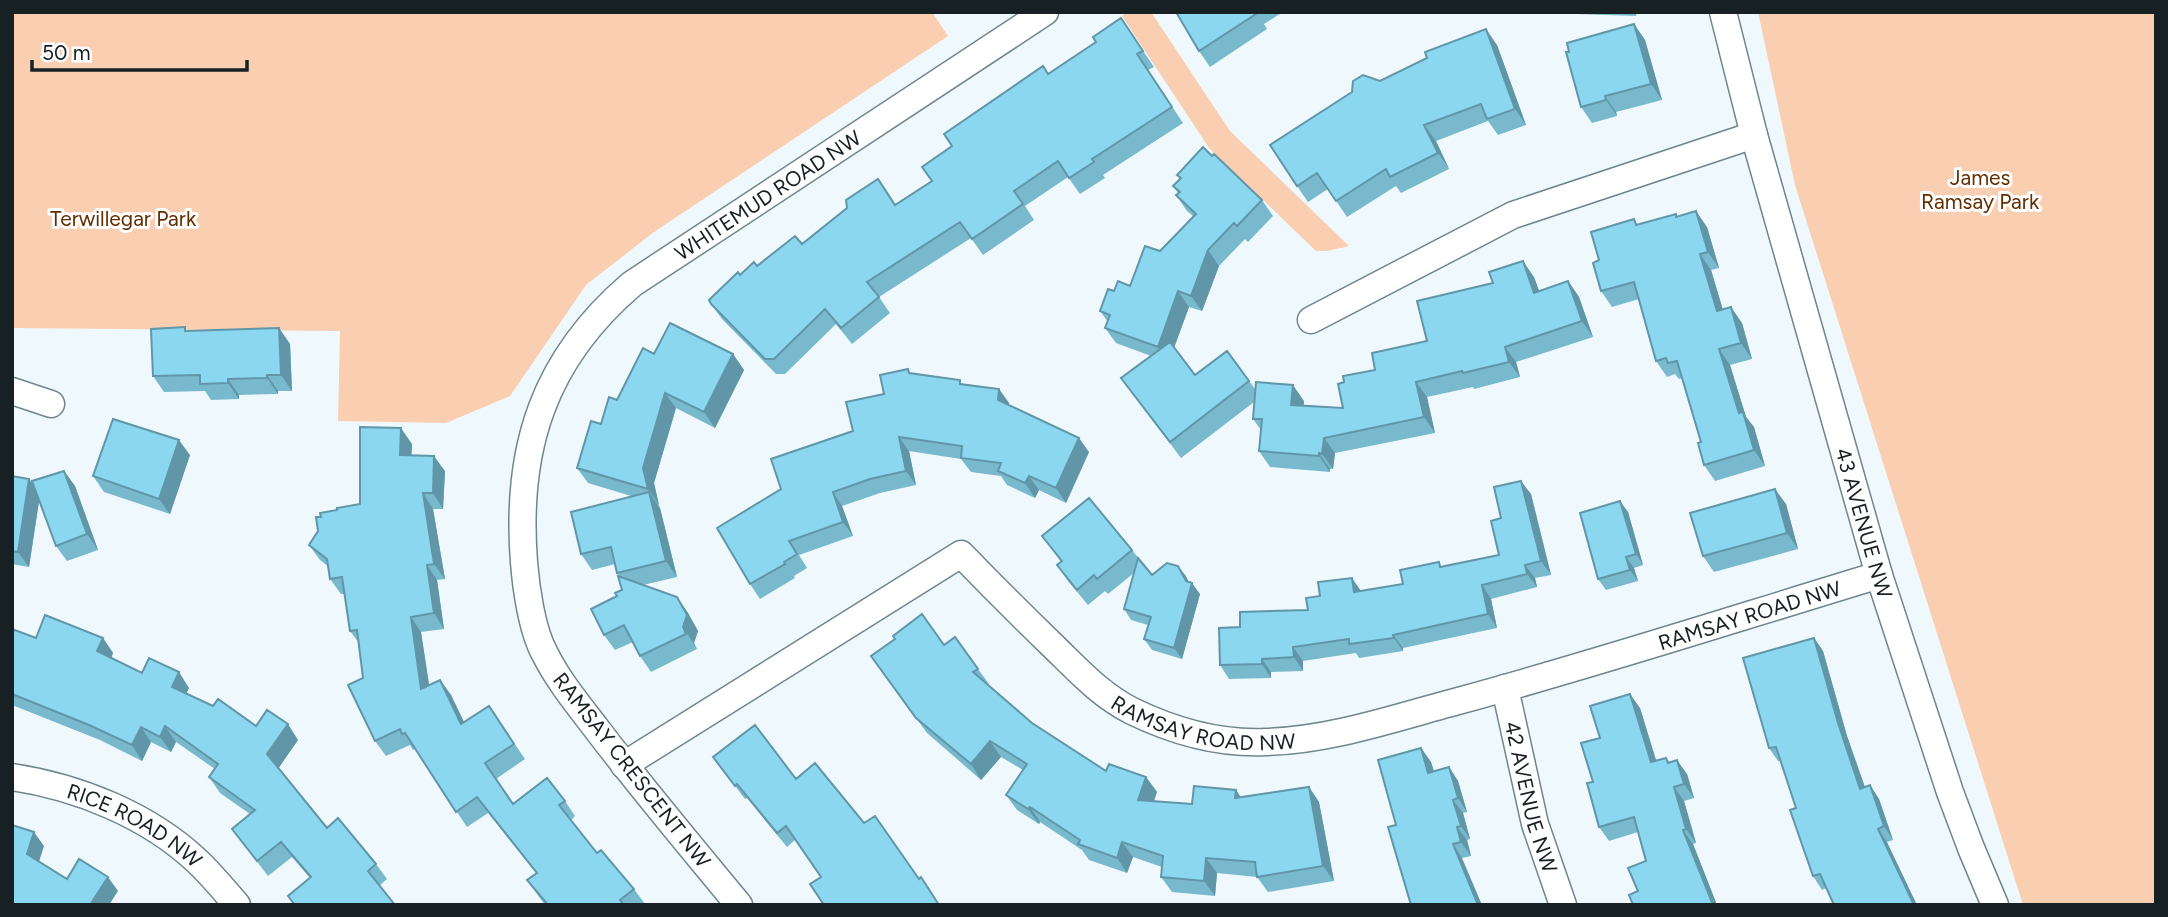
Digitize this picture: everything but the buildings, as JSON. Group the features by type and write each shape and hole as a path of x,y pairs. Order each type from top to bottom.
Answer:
{"street":[{"name":"WHITEMUD ROAD NW","path":"537,421 557,372 573,347 590,323 632,284 1045,12"},
{"name":"43 AVENUE NW","path":"1723,12 1754,135 1878,575 1950,792 1995,905"},
{"path":"1311,320 1513,215 1754,135"},
{"path":"12,391 51,404"},
{"name":"RAMSAY CRESCENT NW","path":"537,421 522,499 522,536 525,575 543,651 558,678 624,765 739,905"},
{"name":"RAMSAY ROAD NW","path":"624,765 961,554 1103,695 1162,724 1194,734 1250,742 1297,741 1331,736 1504,688 1878,575"},
{"name":"42 AVENUE NW","path":"1504,688 1535,824 1563,905"},
{"name":"RICE ROAD NW","path":"12,777 68,790 116,809 158,831 196,860 237,905"}],"green space":[{"name":"Terwillegar Park","path":"12,12 932,12 948,36 654,232 586,285 510,396 446,423 338,421 340,331 12,328"},
{"path":"1128,12 1151,12 1230,131 1349,246 1316,251 1209,148 1122,16"},
{"name":"James Ramsay Park","path":"1758,12 2156,12 2156,905 2023,905 1795,185"}]}
